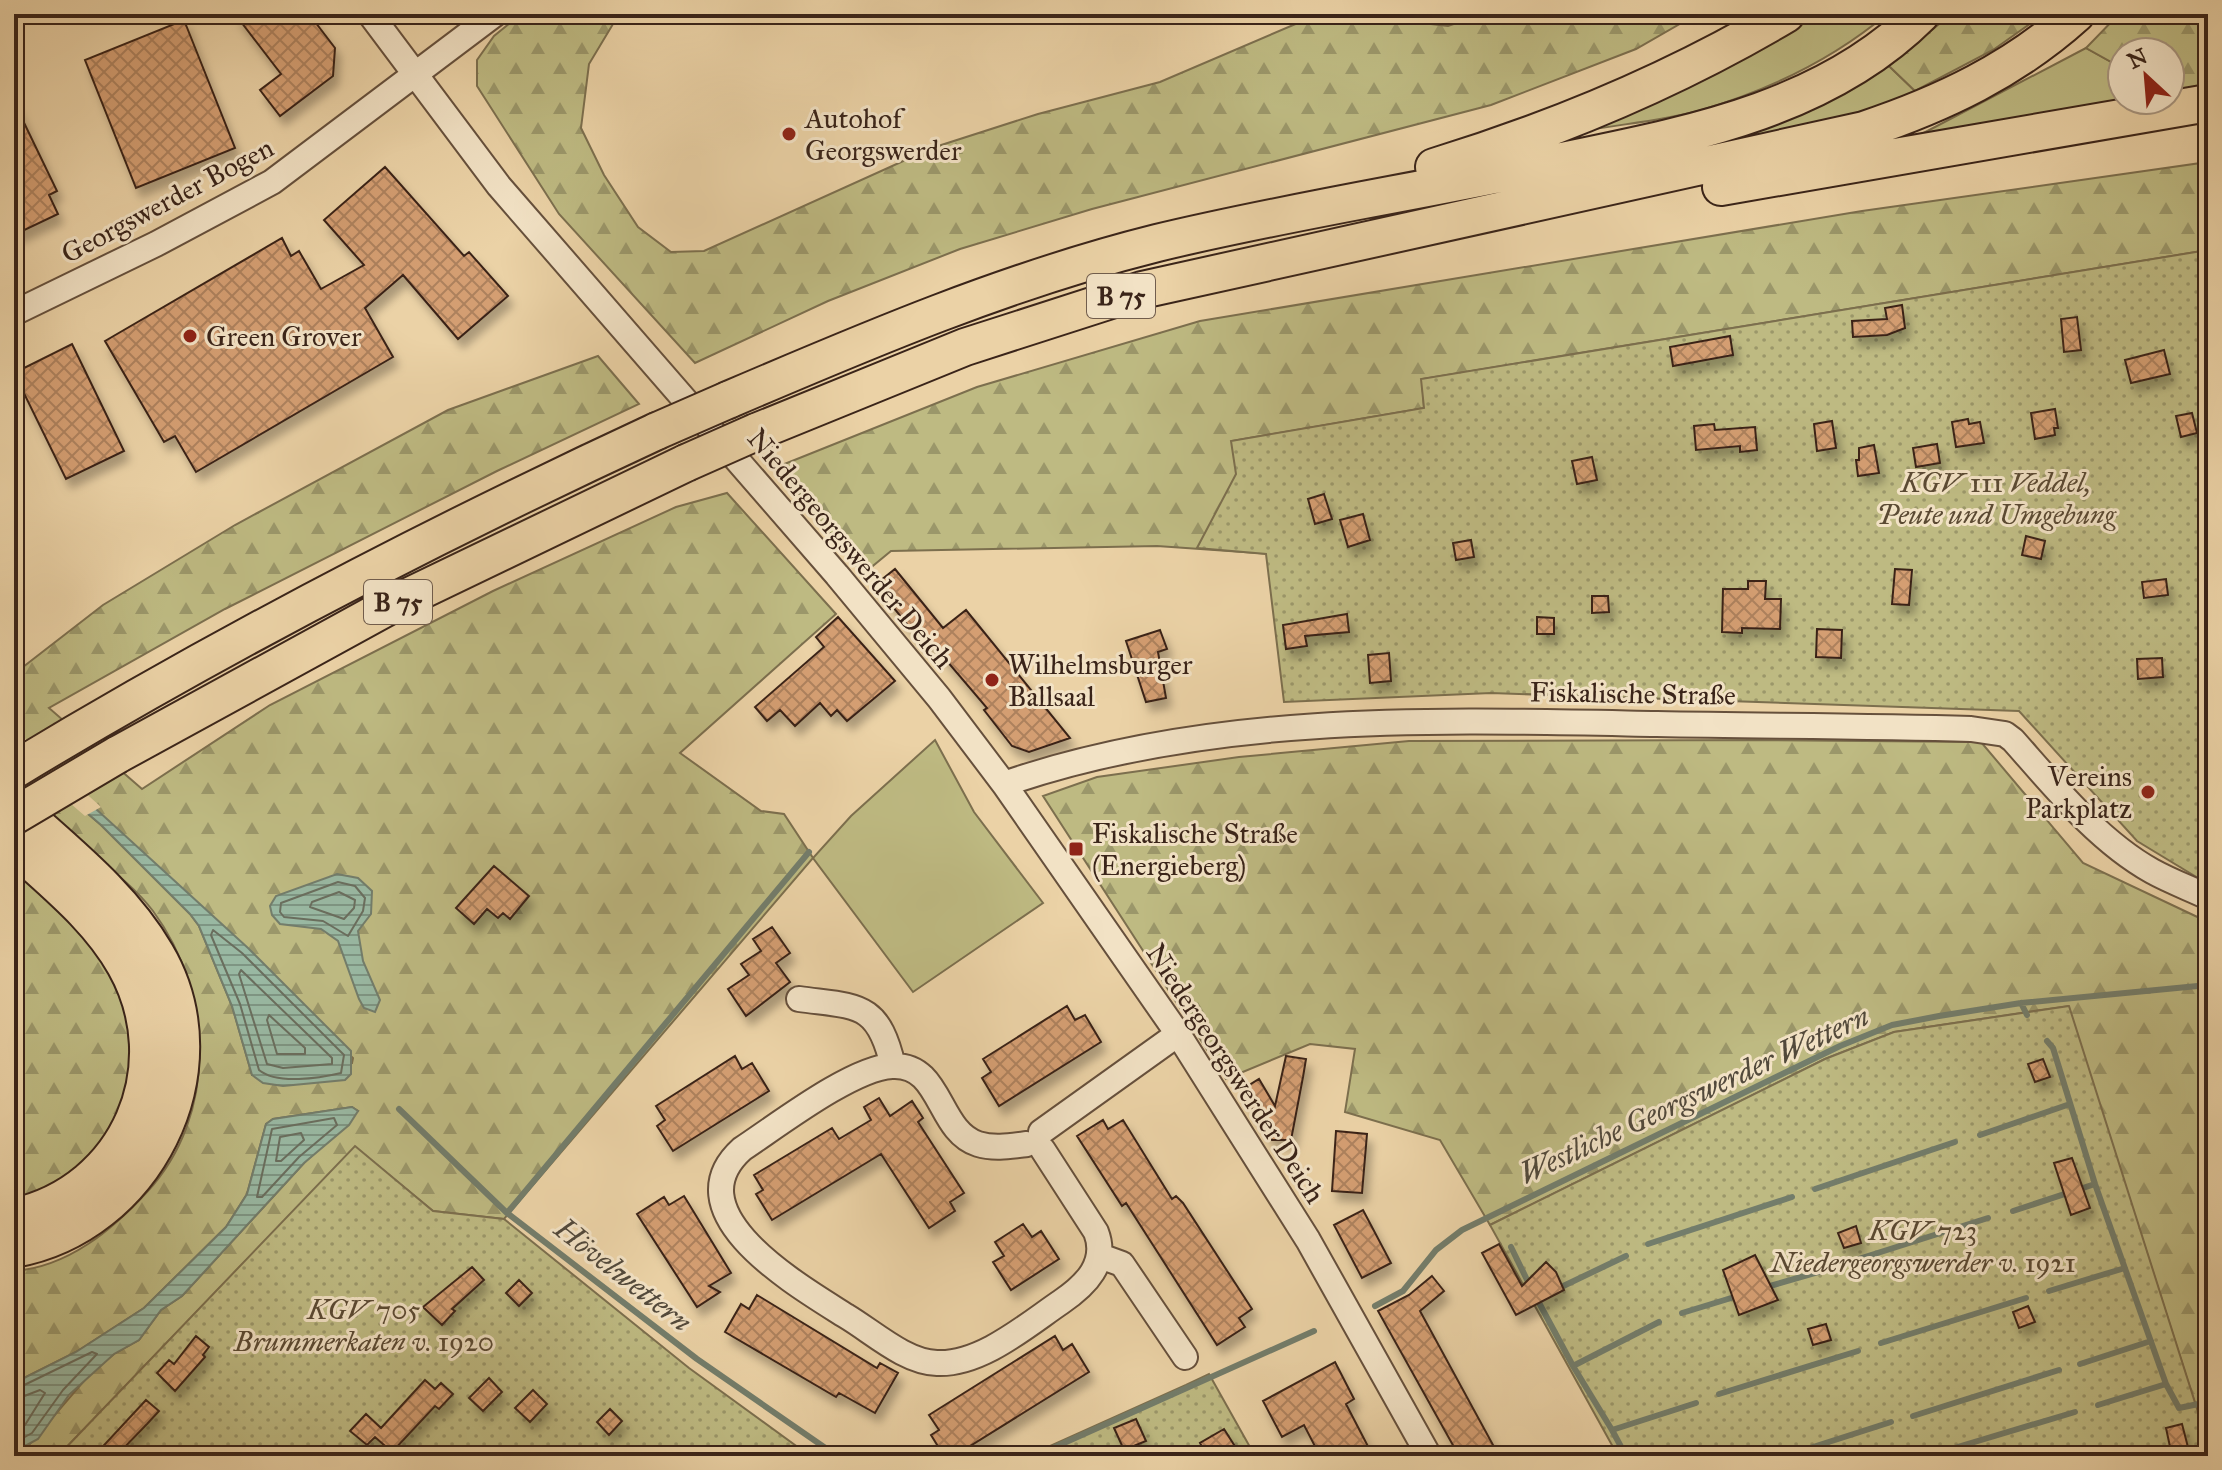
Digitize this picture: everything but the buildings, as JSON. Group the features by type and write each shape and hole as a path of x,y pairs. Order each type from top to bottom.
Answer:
{"highway":[{"name":"B 75","path":"1264,218 1476,154 1599,111 1713,58 1786,14"},
{"path":"1501,210 1864,130 1958,94 2049,38 2076,14"},
{"name":"B 75","path":"14,770 247,635 454,527 657,431 883,334 990,294 1153,244 1264,218 1486,177 1713,126 1772,107 1822,84 1909,25"},
{"path":"1501,210 1684,194 2208,103"},
{"name":"B 75","path":"14,816 117,755 389,606 756,432 965,347 1128,294 1234,267 1501,210"},
{"path":"14,805 110,893 142,933 170,984 181,1051 172,1110 145,1162 123,1191 97,1214 63,1233 14,1249"},
{"path":"14,846 90,916 112,943 139,994 148,1023 150,1050 143,1100 119,1149 75,1190 49,1205 14,1217"}],"street":[{"name":"Niedergeorgswerder Deich","path":"370,14 499,186 837,575 939,698 1004,784 1178,1034 1308,1240 1429,1456"},
{"name":"Georgswerder Bogen","path":"14,313 244,199 340,134 495,14"},
{"name":"Fiskalische Straße","path":"1004,784 1061,765 1121,751 1250,733 1367,723 1472,720 1971,729 2005,734 2091,822 2124,850 2150,870 2208,897"},
{"path":"799,999 852,1006 873,1018 886,1034 893,1066"},
{"path":"1037,1142 1096,1232 1100,1256 1089,1278 1055,1306 982,1352 960,1361 938,1363 919,1360 766,1263 746,1241 721,1196 720,1179 729,1161 796,1113 873,1069 893,1066 912,1068 926,1079 954,1126 970,1141 995,1146 1037,1142 1178,1034"},
{"path":"1100,1256 1122,1264 1185,1357"}],"green space":[{"path":"521,14 619,14 589,64 581,128 604,175 638,227 671,252 704,251 932,148 1038,114 1160,82 1319,14 1385,14 1405,21 1448,26 1483,14 1697,14 1636,49 1491,105 1092,209 960,249 828,301 695,363 559,214 477,86 477,60 494,36"},
{"path":"1802,14 1887,14 1821,60 1749,94 1684,114 1583,131"},
{"path":"1951,14 2044,14 1993,50 1915,91 1889,66"},
{"path":"2119,14 2208,14 2208,92 2186,93 2186,36 2106,36 2106,59 2086,48"},
{"path":"2086,48 2106,59 2106,103 1914,138"},
{"path":"1889,66 1915,91 1907,102 1710,155 1703,146 1798,113"},
{"path":"2208,162 2208,250 1422,379 1424,408 1232,441 1286,555 1157,546 891,551 863,574 777,467 977,387 1200,321 1862,211"},
{"name":"KGV 111 Veddel, Peute und Umgebung","path":"2208,250 2208,884 2137,841 2019,711 1491,693 1284,702 1266,554 1197,548 1236,474 1231,441 1424,408 1421,379"},
{"path":"598,356 639,404 497,471 225,609 49,708 142,789 270,705 493,591 676,507 727,493 836,614 680,753 761,811 784,814 813,858 504,1219 433,1211 355,1147 58,1456 14,1456 14,1452 29,1445 89,1375 114,1354 139,1340 161,1310 182,1296 304,1163 358,1111 352,1107 273,1119 266,1124 247,1194 226,1227 144,1308 76,1352 14,1383 14,1271 53,1262 88,1244 119,1220 147,1192 170,1161 186,1127 196,1091 200,1054 197,1016 188,979 173,944 153,911 135,891 14,784 14,750 101,825 199,926 232,1006 252,1075 352,1063 353,1058 14,734 14,674 103,605 235,525 448,410"},
{"path":"935,740 974,812 1043,903 913,992 813,858 851,816"},
{"path":"1409,741 1981,742 2083,863 2208,922 2208,1413 2199,1416 2068,1006 1894,1032 1825,1059 1490,1225 1440,1140 1345,1112 1355,1049 1310,1044 1226,1079 1043,796 1097,777 1239,757"},
{"path":"14,861 102,950 136,1026 131,1096 90,1163 14,1205"},
{"name":"KGV 723 Niedergeorgswerder v. 1921","path":"2069,1006 2199,1415 2208,1413 2208,1456 1618,1456 1490,1225 1825,1059 1894,1032"},
{"name":"KGV 705 Brummerkaten v. 1920","path":"355,1146 433,1211 504,1219 689,1368 810,1456 58,1456"},
{"path":"1209,1374 1255,1456 1028,1456 1186,1385"}],"water":[{"path":"14,734 248,948 351,1051 351,1074 345,1080 283,1086 263,1083 252,1075 232,1006 199,926 101,825 14,750"},
{"path":"337,874 358,878 372,891 371,914 358,931 363,961 380,1000 375,1012 364,1008 359,999 338,941 321,929 280,924 272,915 270,906 276,896"},
{"path":"352,1107 358,1111 349,1125 304,1163 182,1296 161,1310 139,1340 114,1354 69,1395 38,1439 14,1452 14,1383 76,1352 144,1308 226,1227 247,1194 266,1124 273,1119"}],"pier":[{"path":"17,731 101,807 85,816 14,755"}],"waterway":[{"path":"507,1213 809,852"},
{"name":"Westliche Georgswerder Wettern","path":"1375,1306 1403,1291 1436,1250 1462,1230 1840,1046 1892,1025 2021,1003 2208,985"},
{"path":"2021,1003 2027,1015"},
{"path":"2047,1041 2053,1048 2095,1184 2166,1384 2179,1408 2208,1402"},
{"path":"1980,1135 2070,1104"},
{"name":"Hövelwettern","path":"399,1109 507,1213 697,1359 837,1456"},
{"path":"1815,1189 1955,1142"},
{"path":"2013,1211 2095,1184"},
{"path":"1648,1244 1792,1197"},
{"path":"1846,1263 1988,1218"},
{"path":"1511,1247 1531,1288"},
{"path":"1557,1289 1626,1256"},
{"path":"2049,1291 2125,1268"},
{"path":"1763,1288 1825,1270"},
{"path":"1682,1313 1741,1295"},
{"path":"1881,1343 2026,1298"},
{"path":"1537,1299 1573,1366 1659,1322"},
{"name":"Westliche Georgswerder Wettern","path":"1035,1456 1314,1331"},
{"path":"2080,1364 2151,1341"},
{"path":"1719,1394 1858,1351"},
{"path":"1573,1366 1612,1430 1696,1403"},
{"path":"1913,1416 2059,1370"},
{"path":"2098,1405 2166,1384"},
{"path":"1931,1455 2075,1412"},
{"path":"1785,1456 1891,1422"},
{"path":"1612,1430 1626,1456"}],"place":[{"name":"Autohof Georgswerder","path":"789,134"},
{"name":"Green Grover","path":"190,336"},
{"name":"Wilhelmsburger Ballsaal","path":"992,680"},
{"name":"Vereins Parkplatz","path":"2148,792"},
{"name":"Fiskalische Straße (Energieberg)","path":"1076,849"}]}
